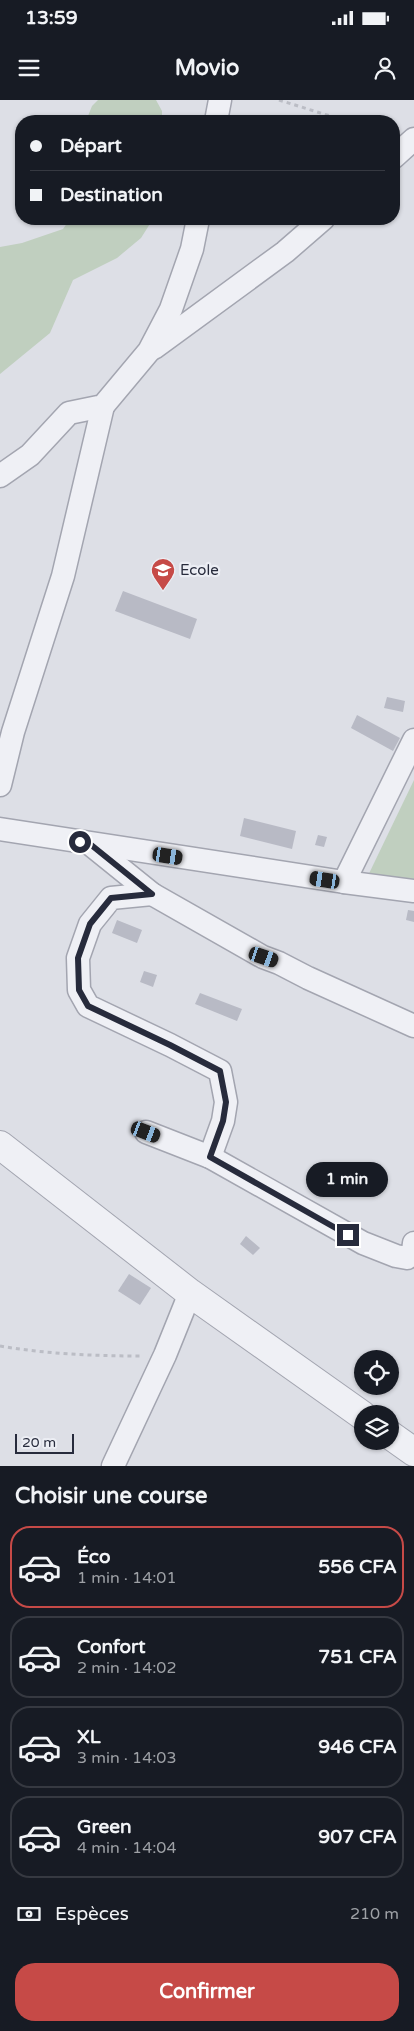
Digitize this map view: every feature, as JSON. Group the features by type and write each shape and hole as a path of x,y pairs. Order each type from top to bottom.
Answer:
{"street":[{"path":"217,115 220,100"},
{"path":"400,152 414,139"},
{"path":"0,784 13,732 63,576 103,406 149,351 171,309 192,249 197,225"},
{"path":"149,351 285,252 316,225"},
{"path":"0,476 30,455 70,413 103,406"},
{"path":"344,882 414,740"},
{"path":"0,829 90,844 414,891"},
{"path":"90,844 152,894 264,957 414,1026"},
{"path":"152,894 111,898 90,924 78,958 79,990 88,1006 220,1071 226,1102 223,1121 210,1157"},
{"path":"146,1132 210,1157 363,1243 396,1256 407,1258 413,1251 414,1243"},
{"path":"0,1145 190,1293 354,1409"},
{"path":"112,1466 165,1355 190,1293"},
{"path":"399,1441 414,1452"}],"path":[{"path":"279,100 327,115"},
{"path":"0,1346 35,1352 88,1356 165,1355"}],"green space":[{"path":"98,100 156,100 162,115 88,115 92,106"},
{"path":"66,225 149,225 141,238 117,258 73,280 50,333 0,374 0,247 22,243 63,229"},
{"path":"414,780 414,893 363,886"}],"building":[{"path":"123,591 197,619 190,639 115,611"},
{"path":"387,697 405,701 403,712 384,708"},
{"path":"357,715 400,738 393,751 351,728"},
{"path":"244,818 296,831 292,849 240,836"},
{"path":"318,835 327,837 324,847 315,845"},
{"path":"408,910 414,911 414,922 406,920"},
{"path":"117,920 142,930 137,943 112,933"},
{"path":"144,971 157,975 153,987 140,982"},
{"path":"200,993 242,1009 237,1021 195,1004"},
{"path":"246,1236 260,1248 253,1255 240,1244"},
{"path":"129,1274 151,1288 140,1305 118,1291"}],"place":[{"name":"Ecole","path":"163,591"}],"route":[{"path":"80,842 90,844 152,894 111,898 90,924 78,958 79,990 88,1006 220,1071 226,1102 223,1121 210,1157 348,1235"}]}
